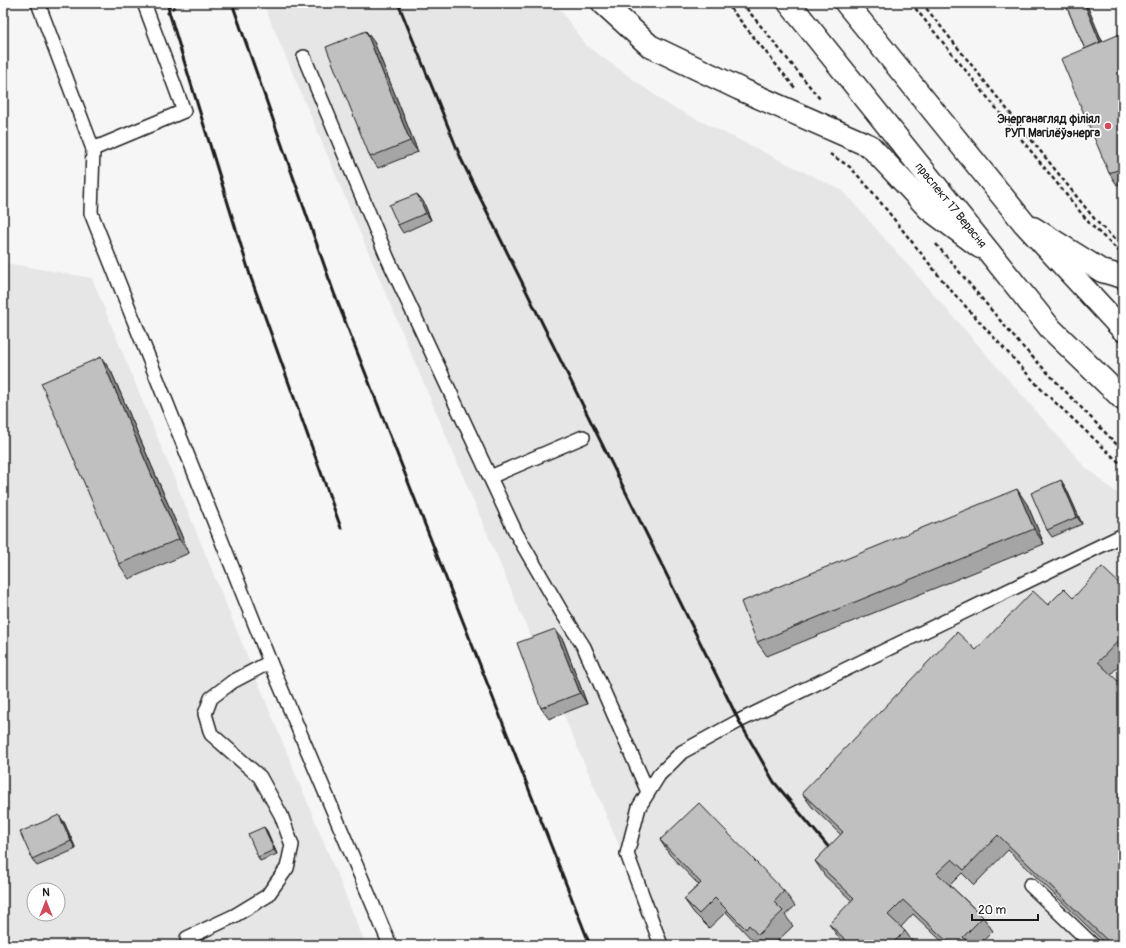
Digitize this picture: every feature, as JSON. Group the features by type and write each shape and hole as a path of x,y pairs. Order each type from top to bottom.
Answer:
{"main road":[{"path":"603,3 650,46 740,89 870,146 929,208 992,255"},
{"name":"праспект 17 Верасня","path":"789,3 1050,328 1123,399"},
{"path":"846,3 1024,223 1123,330"},
{"path":"1024,223 1102,271 1123,277"}],"lane":[{"path":"38,3 93,149 91,213 270,662 390,945"},
{"path":"93,149 184,111 144,3"},
{"path":"304,57 388,260 516,533 584,648 648,792"},
{"path":"490,477 583,437"},
{"path":"661,945 626,854 639,807 659,775 682,752 740,721 1123,535"},
{"path":"187,938 234,916 267,896 287,868 292,845 281,816 260,777 211,734 205,714 211,698 232,682 270,662"},
{"path":"1030,885 1093,945"}],"path":[{"path":"726,3 795,89"},
{"path":"742,3 823,103"},
{"path":"911,3 1090,224 1123,254"},
{"path":"922,3 1097,222 1123,247"},
{"path":"827,152 850,167 870,189 947,286 1042,390 1123,466"},
{"path":"932,239 1019,343 1123,451"}],"shaded area":[{"path":"263,3 555,3 587,46 670,106 843,191 1085,467 1123,498 1123,945 661,945"},
{"path":"3,44 6,263 92,278 366,945 3,945"}],"building":[{"path":"1065,3 1084,3 1100,42 1085,49"},
{"path":"366,31 410,141 370,157 326,47"},
{"name":"Энерганагляд філіял РУП Магілёўэнерга","path":"1120,34 1123,42 1123,168 1109,173 1061,59"},
{"path":"417,194 426,213 398,225 389,205"},
{"path":"101,357 179,539 119,564 41,383"},
{"path":"1061,480 1077,517 1047,530 1031,493"},
{"path":"1017,489 1034,529 757,642 741,602"},
{"path":"1102,567 1123,587 1123,636 1098,662 1123,686 1123,945 1112,945 998,835 964,870 952,859 937,873 983,917 963,937 971,945 951,945 903,900 888,915 905,931 894,942 897,945 851,945 829,924 854,898 815,861 843,832 802,793 957,632 976,650 1033,591 1048,605 1064,589 1073,598"},
{"path":"555,629 580,693 541,708 517,643"},
{"path":"699,803 784,891 774,902 783,911 758,935 749,925 746,929 715,898 699,914 684,899 701,883 660,840"},
{"path":"59,815 71,841 32,859 20,832"},
{"path":"264,827 274,850 258,857 248,834"}],"railway":[{"path":"168,3 169,12 251,278 341,528"},
{"path":"232,3 334,293 590,945"},
{"path":"398,3 462,161 739,721 774,782 836,856"}],"place":[{"name":"Энерганагляд філіял РУП Магілёўэнерга","path":"1108,126"}]}
